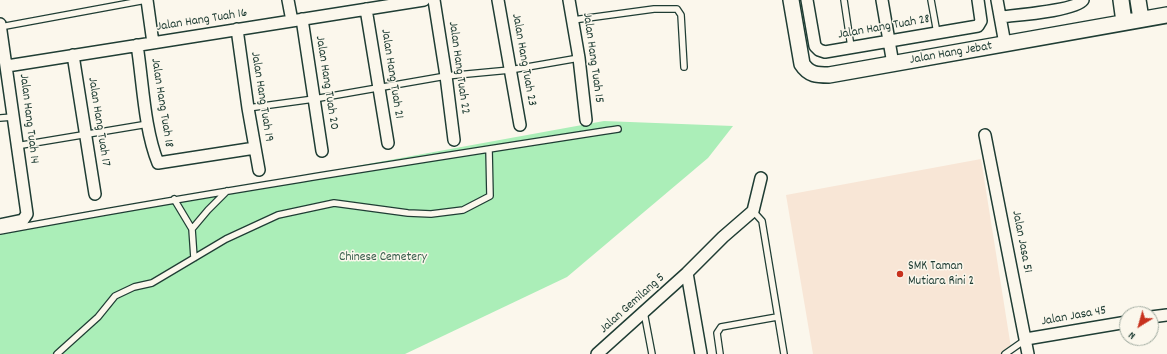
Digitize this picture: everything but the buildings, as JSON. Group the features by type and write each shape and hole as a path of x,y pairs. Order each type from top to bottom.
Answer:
{"street":[{"path":"146,0 153,43"},
{"name":"Jalan Hang Tuah 20","path":"288,0 297,20 314,99 322,151"},
{"name":"Jalan Hang Tuah 16","path":"7,66 424,0"},
{"name":"Jalan Hang Tuah 22","path":"434,0 454,140"},
{"name":"Jalan Hang Tuah 23","path":"498,0 520,125"},
{"name":"Jalan Hang Tuah 15","path":"569,0 579,58 586,120"},
{"name":"Jalan Hang Jebat","path":"791,0 802,64 806,71 815,75 829,75 1167,15"},
{"name":"Jalan Hang Tuah 28","path":"807,0 815,46 825,52 937,33 980,24 982,21 978,0"},
{"path":"882,0 893,64"},
{"path":"997,0 1005,44"},
{"path":"1000,17 1064,8 1080,4 1083,0"},
{"path":"1121,0 1124,22"},
{"path":"1138,0 1141,19"},
{"name":"Jalan Hang Tuah 21","path":"366,9 388,143"},
{"name":"Jalan Hang Tuah 14","path":"0,26 7,66 16,146 27,214 26,218 23,220 0,225"},
{"name":"Jalan Hang Tuah 19","path":"237,30 248,108 259,170"},
{"name":"Jalan Hang Tuah 18","path":"137,45 149,124 158,163 255,148"},
{"name":"Jalan Hang Tuah 17","path":"73,55 95,194"},
{"name":"Jalan Jasa 51","path":"985,135 1028,354"},
{"path":"753,211 760,178"},
{"name":"Jalan Gemilang 5","path":"601,353 644,312 688,274 723,237 753,211"},
{"path":"688,274 701,354"},
{"name":"Jalan Jasa 45","path":"1026,339 1119,323"}],"lane":[{"path":"0,26 146,0"},
{"path":"844,0 850,47"},
{"path":"931,0 937,33"},
{"path":"573,20 654,9 677,10 681,15 684,67"},
{"path":"248,108 314,99 446,76 510,70 579,58"},
{"path":"0,118 13,117"},
{"path":"16,146 149,124"},
{"path":"0,231 174,199 359,168 618,129"},
{"path":"57,354 98,317 115,296 134,287 152,284 226,239 278,215 334,203 424,214 463,210 490,196 489,149"},
{"path":"192,229 208,210 228,191"},
{"path":"174,199 192,229 194,258"},
{"path":"753,211 762,221 784,354"},
{"path":"644,312 652,354"},
{"path":"720,354 716,333 721,327 777,318"},
{"path":"1005,354 1026,339"}],"shaded area":[{"name":"SMK Taman Mutiara Rini 2","path":"981,159 1012,354 813,354 786,195"}],"green space":[{"name":"Chinese Cemetery","path":"604,121 733,126 708,158 567,277 405,354 0,354 0,231"}],"place":[{"name":"SMK Taman Mutiara Rini 2","path":"900,274"}]}
